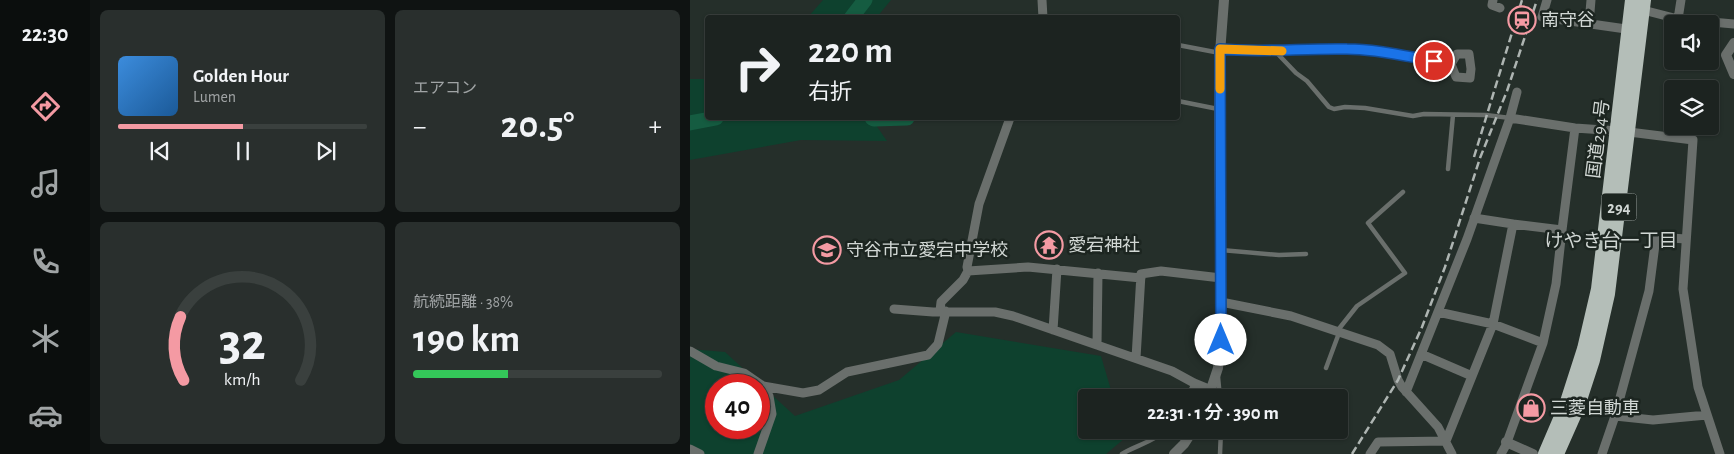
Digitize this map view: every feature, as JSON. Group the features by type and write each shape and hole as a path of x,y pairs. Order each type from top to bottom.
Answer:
{"highway":[{"name":"国道294号","path":"1557,454 1576,409 1593,360 1608,294 1634,30 1632,0"},
{"name":"国道294号","path":"1634,30 1644,5"},
{"name":"国道294号","path":"1545,454 1566,405 1584,349 1598,289 1623,132"}],"street":[{"path":"1042,0 1043,15"},
{"path":"1212,389 1218,368 1221,340 1220,51 1224,0"},
{"path":"1493,0 1492,5 1500,8"},
{"path":"1547,0 1542,17 1634,30"},
{"path":"1589,24 1591,0"},
{"path":"1679,15 1682,0"},
{"path":"1644,5 1668,15"},
{"path":"1719,23 1734,24"},
{"path":"1734,43 1726,55 1734,74"},
{"path":"1220,51 1365,50 1451,64"},
{"path":"1406,392 1474,218 1510,118 1517,92"},
{"path":"1510,118 1575,128 1692,140 1683,289 1698,387 1720,454"},
{"path":"770,387 803,392 819,390 847,372 928,355 938,344 943,311 942,302 968,271 967,267 979,204 1009,120"},
{"path":"1501,454 1543,343 1556,284 1575,128"},
{"path":"1474,218 1562,230"},
{"path":"1446,441 1493,324 1513,224"},
{"path":"1602,454 1649,291 1656,237 1686,239"},
{"path":"968,271 1028,267 1141,278"},
{"path":"1053,330 1056,269"},
{"path":"1136,358 1141,274 1161,271 1221,278"},
{"path":"1097,344 1098,273"},
{"path":"1221,302 1292,316 1378,344 1390,354 1398,380 1406,392 1438,427 1452,454"},
{"path":"894,309 996,312 1136,358 1172,372 1202,389"},
{"path":"1438,312 1493,324 1543,343"},
{"path":"690,351 716,366 745,374"},
{"path":"1421,354 1472,376"},
{"path":"770,402 772,414 770,420"},
{"path":"1614,416 1654,420 1707,415"},
{"path":"758,454 763,439"},
{"path":"1174,454 1184,439"},
{"path":"1370,454 1378,442 1446,441"},
{"path":"1506,442 1533,454"},
{"path":"690,449 700,454"}],"lane":[{"path":"1180,45 1220,51"},
{"path":"1275,51 1296,73 1307,81 1329,107 1334,109 1345,107 1365,108 1413,116 1424,114 1486,115 1510,118"},
{"path":"1180,101 1220,109"},
{"path":"1448,169 1452,115"},
{"path":"1326,368 1339,331 1357,306 1405,272 1368,223 1403,192"},
{"path":"1221,250 1279,255 1306,254"},
{"path":"1218,368 1219,389"},
{"path":"1192,389 1194,384"},
{"path":"1122,454 1133,447 1154,439"},
{"path":"1220,439 1220,454"}],"green space":[{"path":"823,0 891,0 879,15 810,15"},
{"path":"690,79 705,79 705,120 872,120 887,141 801,140 690,160"},
{"path":"956,332 1101,356 1111,389 1078,389 1078,439 1124,439 1106,454 690,454 690,349 725,352 749,374 705,374 705,439 770,439 770,393 795,416 899,380"}],"waterway":[{"path":"853,15 865,0"},
{"path":"690,123 706,120"}],"railway":[{"path":"1474,157 1522,0"},
{"path":"1352,454 1398,380 1422,327 1445,267 1480,158 1507,91 1537,0"}],"slow traffic":[{"path":"1220,89 1220,49 1282,51"}],"place":[{"name":"南守谷","path":"1522,20"},
{"name":"愛宕神社","path":"1049,245"},
{"name":"守谷市立愛宕中学校","path":"827,250"},
{"name":"三菱自動車","path":"1531,408"}],"district":[{"name":"けやき台一丁目","path":"1611,240"}],"route":[{"path":"1221,340 1220,49 1236,51 1365,50 1434,61"}]}
